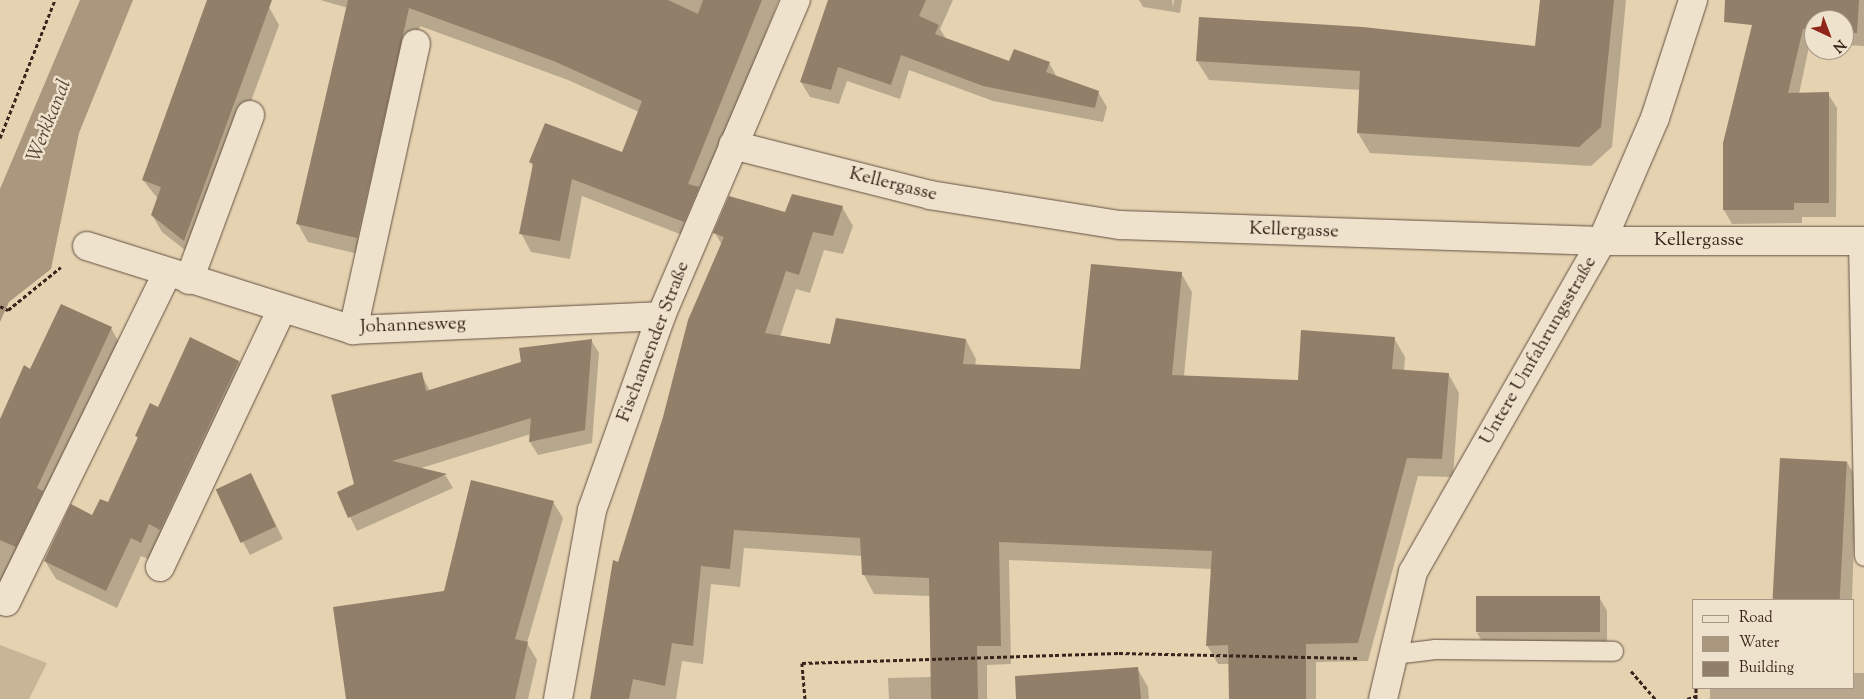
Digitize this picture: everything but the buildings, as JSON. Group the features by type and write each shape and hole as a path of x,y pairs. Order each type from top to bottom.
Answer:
{"street":[{"name":"Fischamender Straße","path":"558,699 592,510 661,316 796,0"},
{"name":"Untere Umfahrungsstraße","path":"1383,699 1413,572 1602,241 1655,118 1693,0"},
{"path":"353,330 416,44"},
{"path":"6,602 178,276 250,115"},
{"name":"Kellergasse","path":"733,145 930,195 1120,225 1602,241 1861,241"},
{"name":"Johannesweg","path":"87,246 353,330 661,316"},
{"path":"160,568 282,309"}],"lane":[{"path":"1861,241 1864,556"},
{"path":"1394,654 1435,649 1613,651"}],"path":[{"path":"0,138 55,0"},
{"path":"0,306 8,310 87,246"},
{"path":"1613,651 1656,699"},
{"path":"805,699 802,663 1119,653 1347,660 1394,654"},
{"path":"1687,699 1696,698"}],"shaded area":[{"path":"0,645 47,663 29,699 0,699"}],"water":[{"name":"Werkkanal","path":"80,0 133,0 79,133 51,269 9,302 0,322 0,189"}]}
